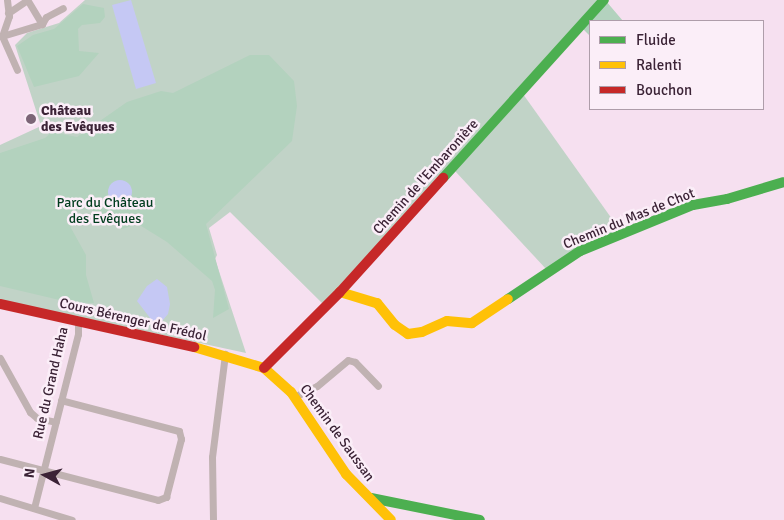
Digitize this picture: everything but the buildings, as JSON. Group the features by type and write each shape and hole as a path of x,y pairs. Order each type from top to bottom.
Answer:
{"street":[{"path":"7,0 8,14"},
{"name":"Chemin de l'Embaronière","path":"262,367 340,292 604,0"},
{"path":"17,70 3,39 2,25 8,14 27,1 42,24"},
{"path":"3,39 42,24 46,17 63,8"},
{"name":"Chemin du Mas de Chot","path":"340,292 377,303 395,325 408,334 422,332 447,321 472,323 580,251 693,205 727,199 784,182"},
{"name":"Cours Bérenger de Frédol","path":"0,304 225,354 262,367"},
{"name":"Rue du Grand Haha","path":"34,508 78,334 78,321"},
{"path":"213,520 212,457 225,354"},
{"path":"0,358 30,412 37,418 56,422"},
{"path":"294,397 316,386 350,360 378,386"},
{"name":"Chemin de Saussan","path":"262,367 294,397 346,474 392,520"},
{"path":"0,459 162,500 167,494 179,448 179,431 61,400"},
{"path":"368,497 394,505 480,520"},
{"path":"0,498 72,520"},
{"name":"Chemin de Saussan","path":"392,520 394,505"}],"green space":[{"name":"Parc du Château des Evêques","path":"85,0 598,0 323,304 230,212 209,228 217,255 215,259 246,353 0,300 0,145 41,126 15,45 27,33 59,23"},
{"path":"606,1 622,20 589,20"},
{"path":"83,4 104,8 105,17 100,23 82,25 78,29 79,51 99,53 79,76 34,87 17,46 33,35 54,29"},
{"path":"589,20 589,35 582,28"},
{"name":"Parc du Château des Evêques","path":"250,55 269,55 294,81 297,106 292,141 206,224 229,309 213,318 215,290 212,281 167,242 138,224 122,229 92,210 77,209 71,228 86,255 86,275 94,303 68,302 0,286 0,153 45,138 52,132 77,137 127,102 161,91 173,93"},
{"path":"523,94 622,233 547,270 455,171"}],"water":[{"path":"131,0 156,83 136,89 112,5"},
{"path":"120,180 129,183 132,192 129,201 120,204 111,201 108,192 111,183"},
{"path":"157,279 167,287 170,304 168,314 157,327 137,301 147,286"}],"traffic: fast":[{"path":"443,178 604,0"},
{"path":"508,299 580,251 693,205 727,199 784,182"},
{"path":"371,498 480,520"}],"traffic: slow":[{"path":"340,292 377,303 395,325 408,334 422,332 447,321 472,323 508,299"},
{"path":"194,347 264,368 291,392 346,474 391,520"}],"traffic: jam":[{"path":"264,368 340,292 443,178"},
{"path":"0,304 194,347"}],"place":[{"name":"Château des Evêques","path":"31,119"}]}
